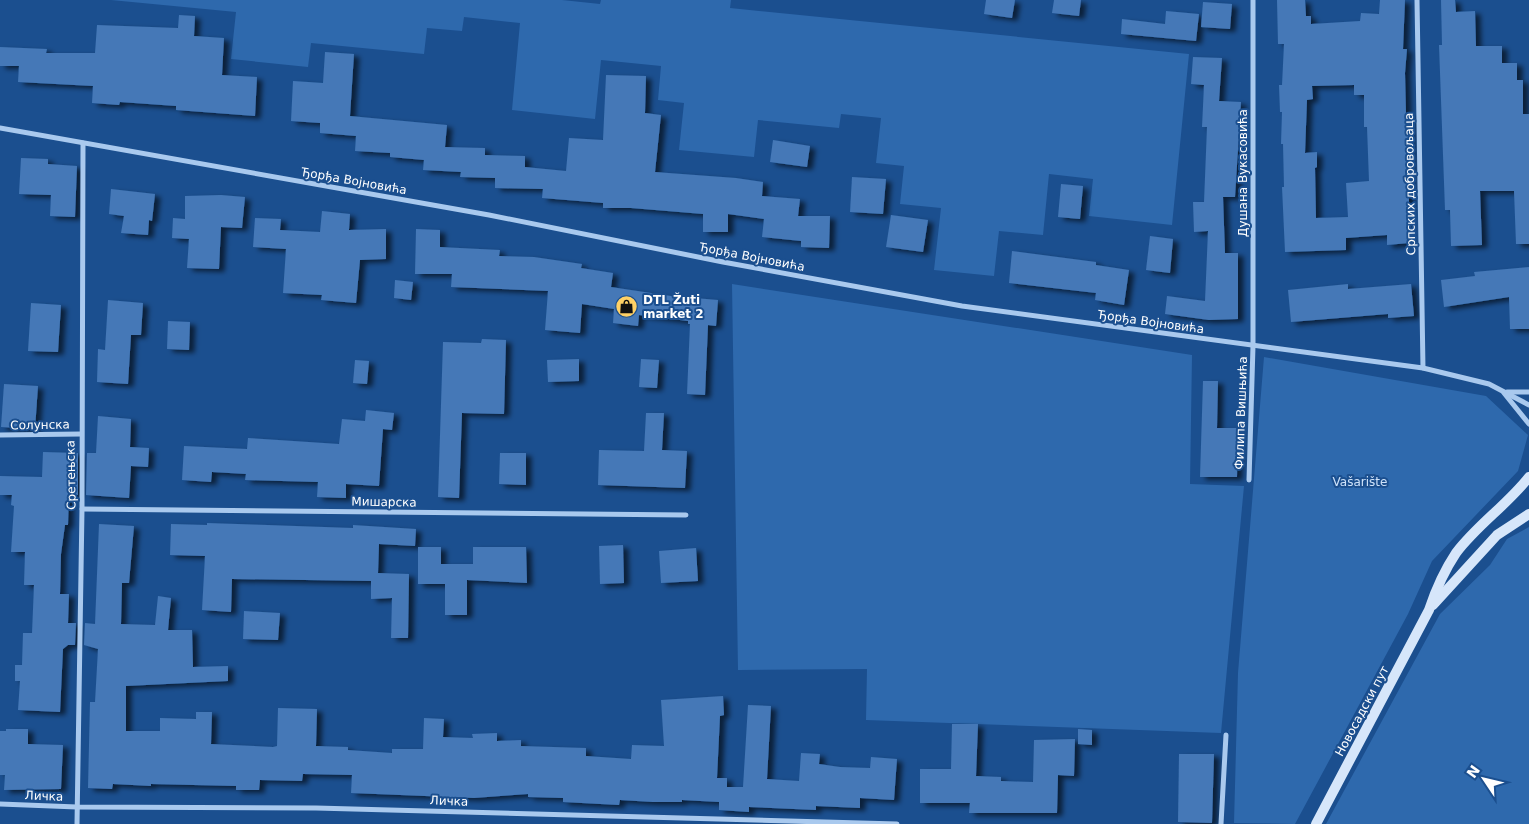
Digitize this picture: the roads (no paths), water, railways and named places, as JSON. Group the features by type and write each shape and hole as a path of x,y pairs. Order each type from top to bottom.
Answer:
{"main road":[{"name":"Новосадски пут","path":"1316,824 1429,610 1439,580 1457,553 1529,477"},
{"name":"Новосадски пут","path":"1429,610 1497,535 1529,514"}],"street":[{"name":"Душана Вукасовића","path":"1253,0 1253,346"},
{"name":"Српских добровољаца","path":"1417,0 1423,368"},
{"name":"Ђорђа Војновића","path":"0,128 490,215 723,262 962,306 1423,368 1488,384 1529,405"},
{"name":"Сретењска","path":"77,824 82,509 83,143"},
{"name":"Филипа Вишњића","path":"1248,480 1253,346"},
{"name":"Ђорђа Војновића","path":"1502,391 1529,424"},
{"path":"1502,391 1529,392"},
{"name":"Солунска","path":"0,435 81,434"},
{"name":"Мишарска","path":"82,509 686,515"},
{"path":"1221,824 1226,735"},
{"name":"Личка","path":"0,804 78,807 316,808 897,824"}],"place":[{"name":"DTL Žuti market 2","path":"627,307"}],"park label":[{"name":"Vašarište","path":"1360,482"}]}
